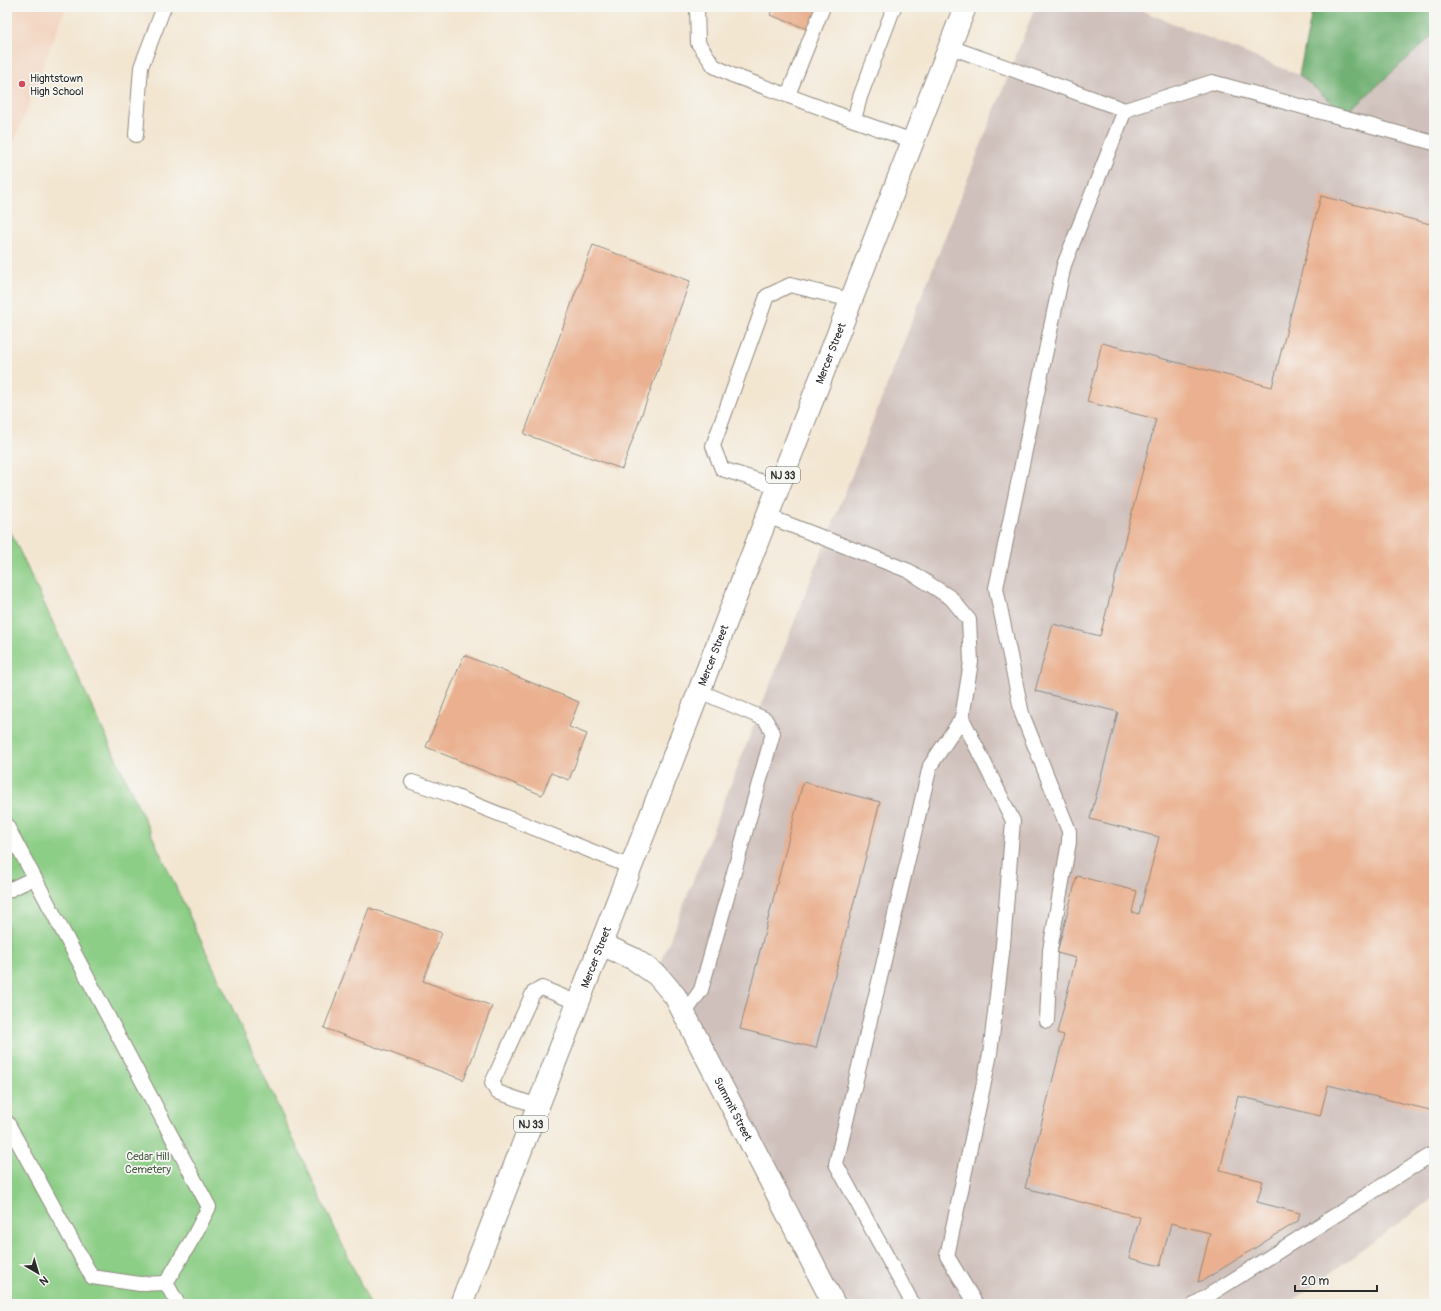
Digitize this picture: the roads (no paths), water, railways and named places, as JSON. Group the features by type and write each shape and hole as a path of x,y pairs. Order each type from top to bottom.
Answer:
{"main road":[{"name":"Mercer Street","path":"461,1304 965,7"},
{"name":"Summit Street","path":"601,944 634,959 656,975 675,996 834,1304"}],"lane":[{"path":"136,135 141,67 164,7"},
{"path":"697,7 698,43 714,66 732,75 913,141"},
{"path":"788,95 823,7"},
{"path":"854,120 860,97 894,7"},
{"path":"950,47 1125,110 1212,82 1434,143"},
{"path":"1047,1021 1050,950 1069,842 1069,831 1022,714 996,588 1064,265 1125,110"},
{"path":"779,487 722,469 713,446 767,296 790,285 851,300"},
{"path":"767,516 909,571 951,598 969,620 971,662 962,718 930,766 836,1164 913,1304"},
{"path":"684,1014 701,990 773,733 765,719 699,691"},
{"path":"962,718 1013,821 1003,945 990,1054 947,1256 976,1304"},
{"path":"412,782 454,796 631,867"},
{"path":"7,826 209,1207 194,1236 166,1283"},
{"path":"7,891 34,878"},
{"path":"538,1106 497,1092 492,1083 533,993 542,988 578,1003"},
{"path":"7,1122 92,1278 140,1284 166,1283"},
{"path":"1195,1304 1434,1153"},
{"path":"166,1283 178,1304"}],"place":[{"name":"Hightstown High School","path":"22,84"}],"park label":[{"name":"Cedar Hill Cemetery","path":"148,1162"}]}
